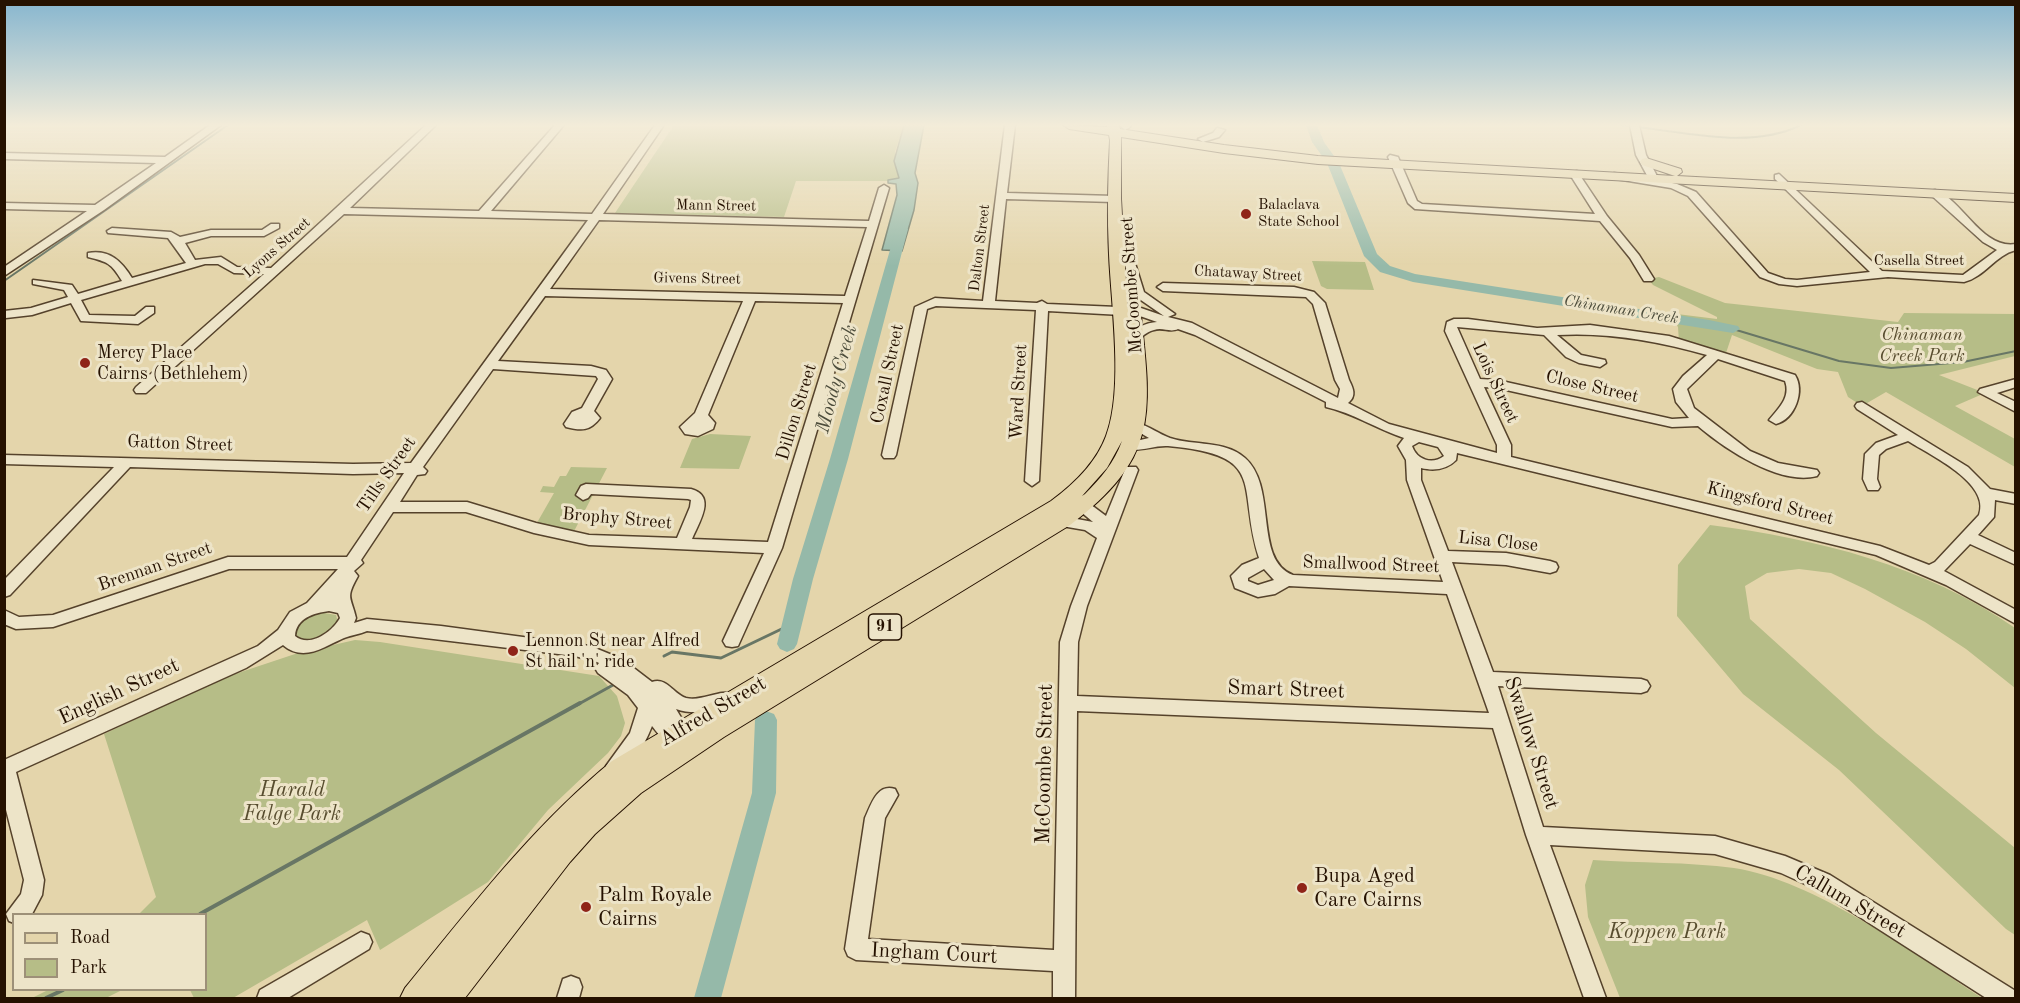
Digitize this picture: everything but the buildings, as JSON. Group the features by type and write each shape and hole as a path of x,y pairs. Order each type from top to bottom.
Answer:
{"main road":[{"name":"McCoombe Street","path":"1081,502 1111,479 1132,446 1137,427 1140,394 1125,305 1114,199 1114,172"},
{"name":"McCoombe Street","path":"1125,305 1130,262 1128,172"},
{"path":"1547,172 1614,172"},
{"path":"1608,172 1614,172"},
{"path":"1662,172 1697,180 2016,190"},
{"path":"1675,172 2016,198"},
{"name":"McCoombe Street","path":"1081,502 1121,420 1129,335"},
{"name":"Alfred Street","path":"415,999 542,842 603,782 1060,521 1081,502"},
{"name":"Alfred Street","path":"447,999 586,826 680,737 740,696 1081,502"}],"street":[{"path":"4,273 152,172"},
{"name":"Lyons Street","path":"141,390 383,172"},
{"path":"481,216 519,172"},
{"name":"Tills Street","path":"285,633 291,621 313,608 354,563 394,507 416,471 628,172"},
{"name":"Dalton Street","path":"989,303 1004,172"},
{"path":"1399,172 1413,202 1419,207 1603,218"},
{"path":"1614,172 1633,182 1675,185 1692,194"},
{"path":"1574,173 1603,218 1635,257 1648,279"},
{"path":"1692,194 1690,187 1697,180"},
{"path":"1783,181 1879,275"},
{"name":"Dillon Street","path":"732,641 774,548 884,188"},
{"path":"1935,193 1987,240 2010,248"},
{"name":"Casella Street","path":"1692,194 1761,272 1776,280 1797,283 1879,275 1964,279 1975,274 2010,248"},
{"path":"1001,196 1114,199"},
{"path":"6,208 100,208"},
{"name":"Mann Street","path":"341,212 874,224"},
{"path":"178,241 211,233 264,232 275,226"},
{"path":"112,231 171,235 178,241 192,264"},
{"path":"92,255 110,257 115,260 129,283"},
{"path":"6,314 32,311 192,264 221,260 234,270 273,271"},
{"path":"1130,262 1139,294 1195,331"},
{"path":"37,282 68,287 85,318 138,320 150,310"},
{"name":"Chataway Street","path":"1163,287 1294,291 1310,294 1319,303 1348,393 1332,402"},
{"name":"Givens Street","path":"543,292 851,300"},
{"path":"701,415 751,297"},
{"name":"Coxall Street","path":"889,455 921,307 926,303 989,303"},
{"path":"989,303 1088,309 1125,305 1195,331 1394,432 1417,438"},
{"path":"1042,305 1125,305 1154,309 1171,315"},
{"name":"Ward Street","path":"1032,481 1042,305"},
{"path":"1088,309 1111,316 1129,335 1144,328 1161,325 1232,350"},
{"name":"Lois Street","path":"1504,460 1504,445 1451,331 1451,325 1468,322 1527,332 1548,332"},
{"path":"1548,332 1580,329 1604,330 1669,340 1776,372 1794,382 1795,389 1785,411 1776,420"},
{"path":"1548,332 1568,353 1583,361 1600,363"},
{"path":"1715,353 1710,363 1687,379 1680,389 1683,402 1702,422 1747,457 1766,465 1812,473"},
{"path":"492,365 591,370 601,373 605,379 587,411"},
{"name":"Close Street","path":"1475,383 1497,384 1672,423 1702,422"},
{"path":"2016,383 1985,392 2016,408"},
{"path":"1332,402 1380,432 1409,455 1442,463"},
{"path":"1862,406 1963,470 1977,481 1985,493 1989,503 1988,513 1962,545 1932,572"},
{"path":"1137,427 1168,442"},
{"path":"1873,487 1870,479 1872,454 1881,446 1908,436"},
{"path":"1409,455 1407,442 1417,438"},
{"name":"Kingsford Street","path":"1417,438 1431,439 1504,460 1854,544 1906,560 1952,580 2016,618"},
{"path":"1132,446 1151,442 1168,442 1223,452 1245,466 1253,485 1267,561"},
{"path":"1424,501 1427,477 1451,453 1444,444"},
{"name":"Swallow Street","path":"1409,455 1414,480 1424,501 1487,679 1536,835 1595,999"},
{"name":"Kingsford Street","path":"1442,463 1469,455 1504,460"},
{"name":"Gatton Street","path":"4,459 416,471"},
{"path":"4,591 127,462"},
{"name":"McCoombe Street","path":"1064,999 1069,642 1108,526 1131,470"},
{"path":"586,489 691,494 698,498 698,507 682,544"},
{"path":"1985,493 2016,500"},
{"path":"1081,502 1108,526"},
{"name":"Brophy Street","path":"394,507 468,507 571,537 774,548"},
{"path":"1060,521 1089,526 1108,526"},
{"path":"1967,536 2016,560"},
{"name":"Lisa Close","path":"1442,556 1506,559 1550,567"},
{"name":"Smallwood Street","path":"1286,580 1270,591 1260,593 1240,584 1239,576 1242,572 1267,561 1273,573 1286,580 1454,588"},
{"name":"Brennan Street","path":"4,616 16,623 53,621 228,563 354,563"},
{"name":"Tills Street","path":"337,634 346,624 342,590 354,563"},
{"path":"313,608 330,605 345,611 441,632 560,650 586,659 619,676 680,737"},
{"name":"English Street","path":"5,769 211,674 254,657 324,642 337,634 367,625 441,632"},
{"path":"285,633 290,643 303,647"},
{"name":"English Street","path":"254,657 275,644 285,633"},
{"path":"560,650 575,649 597,655 620,665 634,675 680,737"},
{"path":"597,655 619,657 634,665 679,705 693,707 740,696"},
{"path":"1487,679 1641,686"},
{"name":"Smart Street","path":"1069,704 1501,721"},
{"path":"603,782 641,733 646,719 647,706"},
{"path":"5,769 34,880 33,894 19,913"},
{"name":"Ingham Court","path":"888,795 875,818 856,949 1064,961"},
{"name":"Callum Street","path":"1536,835 1715,844 1785,865 1832,888 2006,999"},
{"path":"268,999 361,942"}],"green space":[{"path":"643,172 898,172 899,178 895,181 796,181 784,217 615,213"},
{"path":"1312,261 1365,262 1374,290 1327,289 1321,286"},
{"name":"Chinaman Creek Park","path":"1659,277 1725,303 1898,322 1904,313 2015,314 2015,356 1939,375 1985,393 1955,406 2015,439 2015,467 1886,392 1862,406 1848,397 1838,372 1817,369 1732,335 1725,356 1679,342 1678,327 1669,313 1717,319 1717,317 1653,285 1648,279"},
{"path":"710,434 751,436 739,469 680,468 692,439"},
{"path":"571,467 607,468 571,537 534,528 554,493 540,492 543,486 554,487 560,476 566,476"},
{"path":"1710,525 1790,538 1869,558 1944,587 2015,628 2015,688 1966,649 1925,622 1831,573 1799,569 1767,573 1745,586 1750,619 1876,733 2015,848 2015,935 1839,770 1743,694 1677,616 1678,565"},
{"path":"319,612 336,615 338,623 316,639 299,639 295,632 299,624"},
{"name":"Harald Falge Park","path":"355,640 599,676 617,696 625,723 621,736 608,753 548,810 488,882 380,950 367,920 233,998 194,998 190,991 207,991 207,913 140,913 156,897 104,734 223,678 298,653"},
{"name":"Koppen Park","path":"1593,860 1717,866 1765,875 1797,887 1863,921 1982,998 1620,998 1588,917 1585,885"},
{"path":"46,991 120,991 106,998 32,998"}],"shaded area":[{"path":"897,172 915,172 918,183 914,210 902,251 882,250 897,195 896,184 888,183 888,180 899,178"}],"waterway":[{"path":"4,281 161,172"},
{"name":"Chinaman Creek","path":"1337,172 1371,256 1385,269 1413,278 1733,329"},
{"name":"Moody Creek","path":"787,644 803,579 839,459 902,229"},
{"name":"Chinaman Creek","path":"1733,329 1839,361 1891,368 1963,362 2016,351"},
{"path":"664,656 672,652 721,658 792,624"},
{"path":"577,705 613,685"},
{"path":"202,913 580,703"},
{"name":"Moody Creek","path":"707,998 764,793 766,720"},
{"path":"46,998 61,991"}],"place":[{"name":"Balaclava State School","path":"1246,214"},
{"name":"Mercy Place Cairns (Bethlehem)","path":"85,363"},
{"name":"Lennon St near Alfred St hail 'n' ride","path":"513,651"},
{"name":"Bupa Aged Care Cairns","path":"1302,888"},
{"name":"Palm Royale Cairns","path":"586,907"}]}
